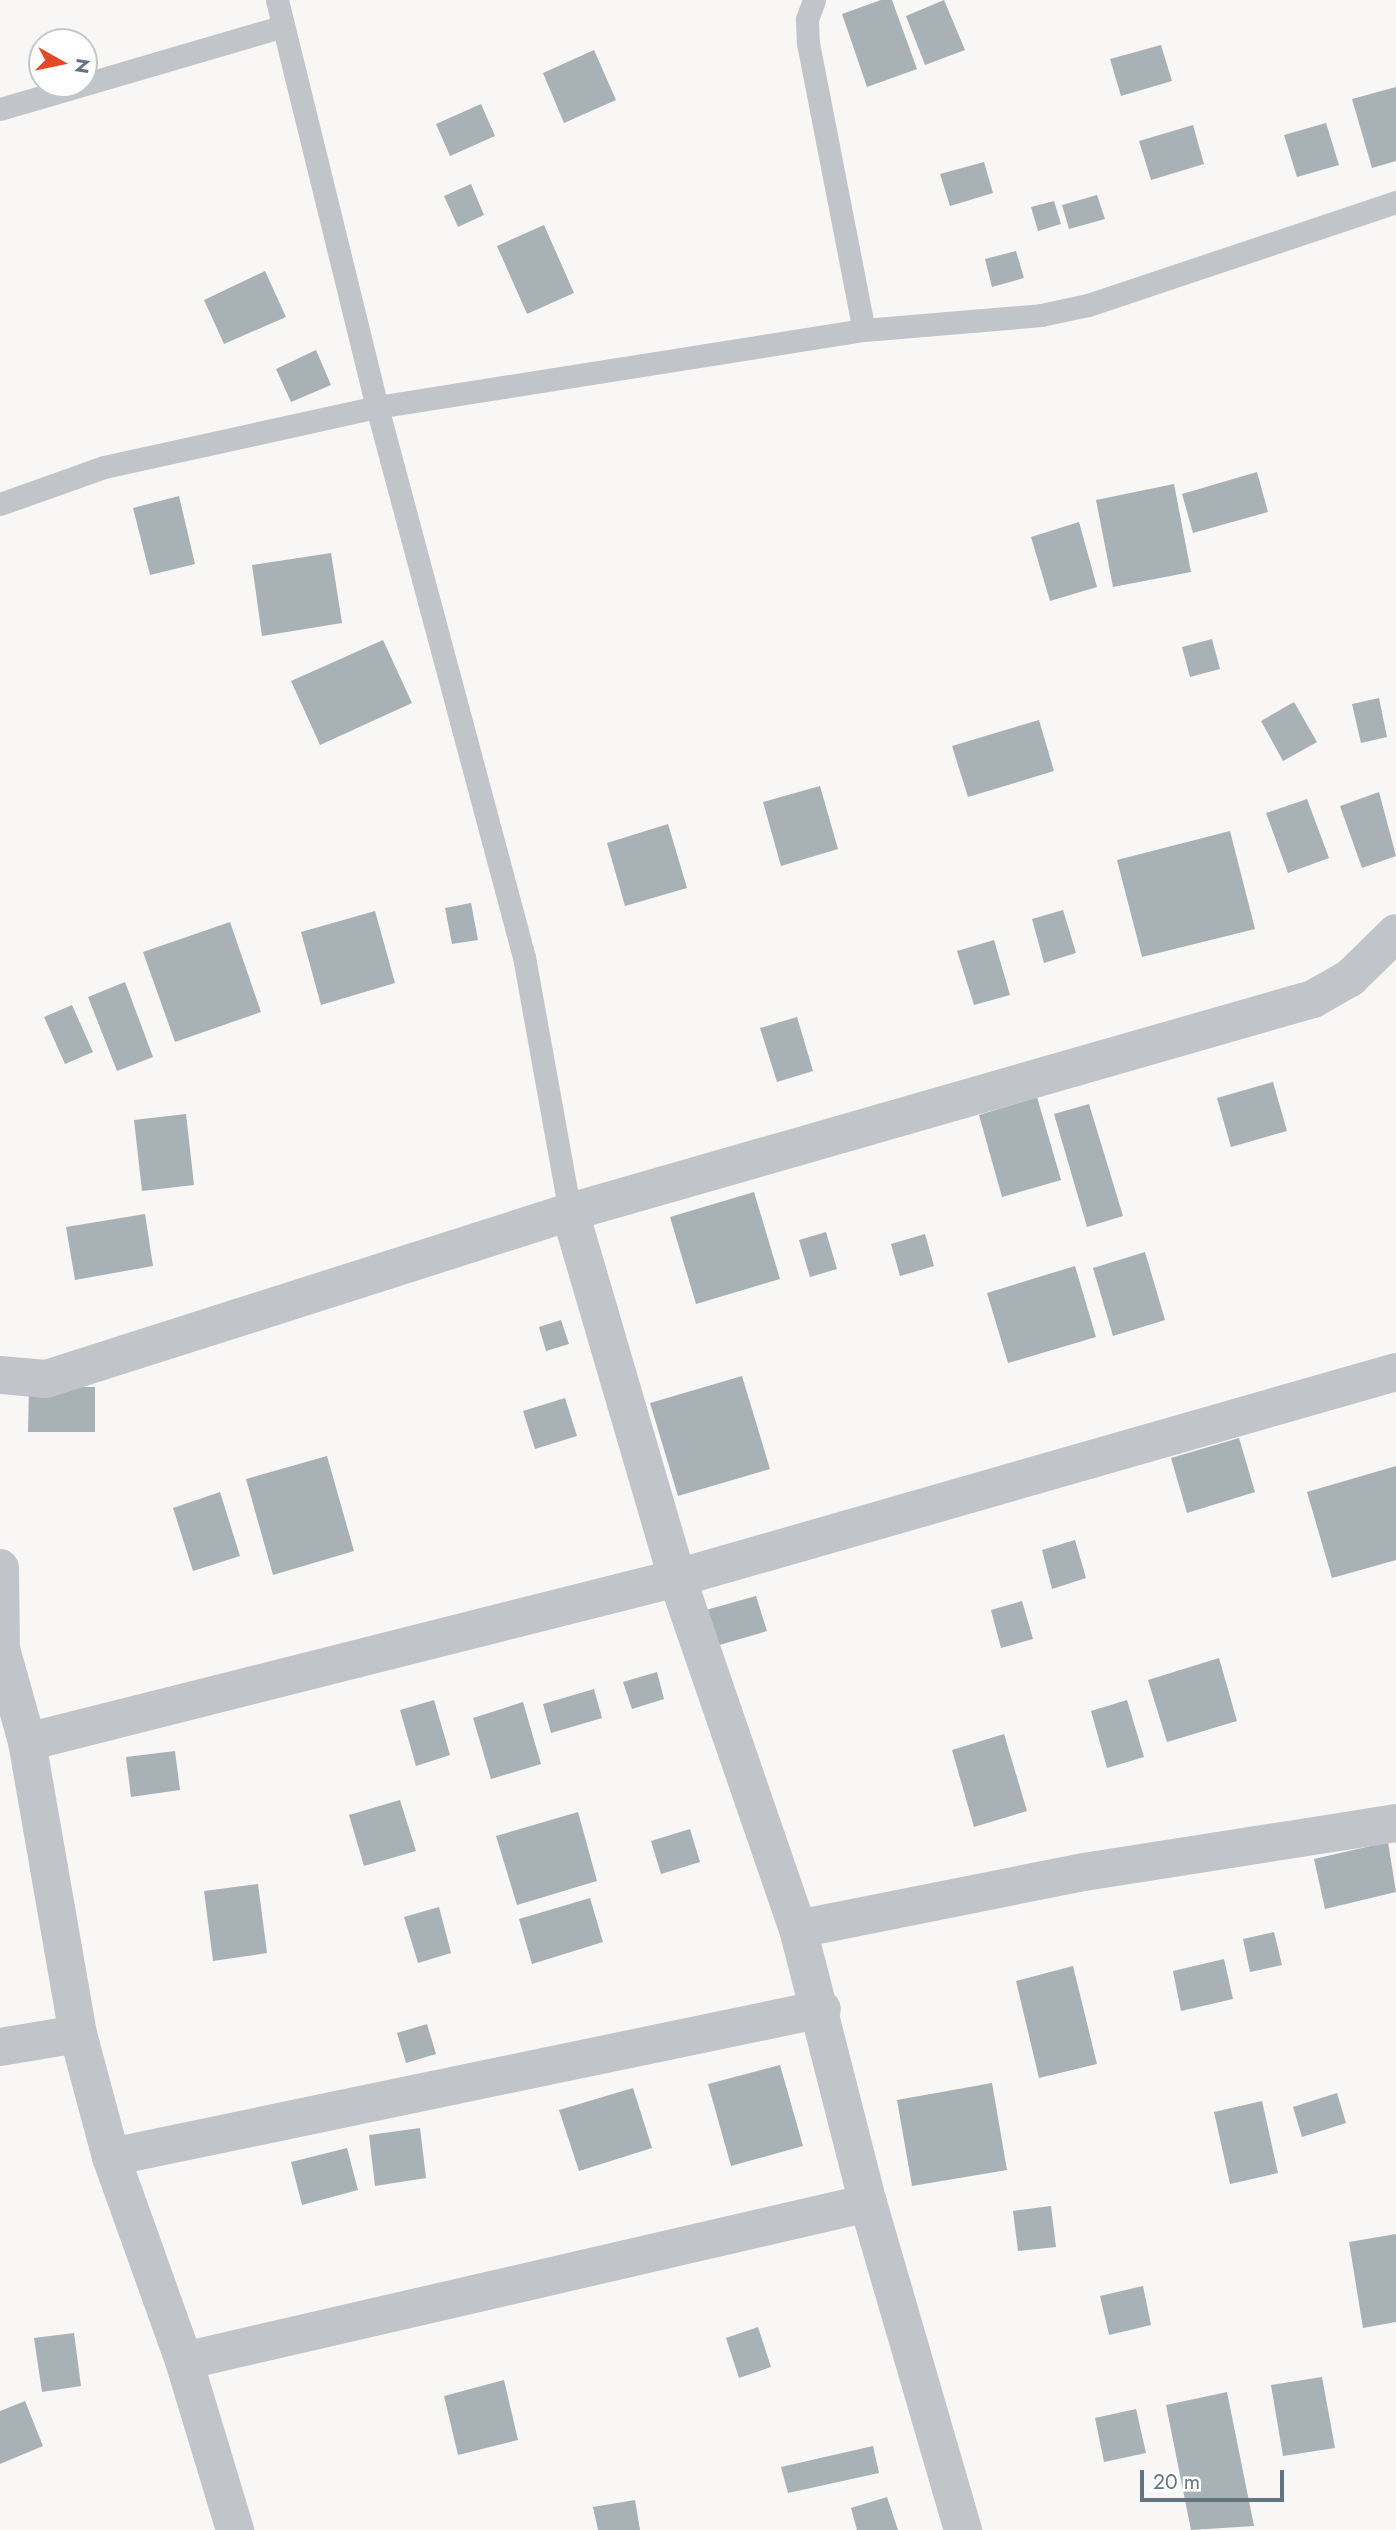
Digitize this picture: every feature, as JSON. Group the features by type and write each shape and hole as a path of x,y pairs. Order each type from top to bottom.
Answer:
{"street":[{"path":"0,1375 46,1379 570,1212 1313,999 1350,978 1396,933"},
{"path":"570,1212 677,1578 799,1929 822,2009 868,2203 963,2530"},
{"path":"27,1742 677,1578 1396,1372"},
{"path":"0,1568 0,1645 27,1742 78,2034 111,2158 184,2361 235,2530"},
{"path":"799,1929 1084,1872 1396,1822"},
{"path":"111,2158 822,2009"},
{"path":"0,2047 78,2034"},
{"path":"184,2361 868,2203"}],"lane":[{"path":"276,0 377,407 524,957 570,1212"},
{"path":"814,0 807,19 808,43 864,330"},
{"path":"0,109 283,26"},
{"path":"0,503 104,467 377,407 864,330 1041,315 1088,305 1396,202"}],"building":[{"path":"881,0 892,0 917,69 867,87 842,14"},
{"path":"944,0 965,50 925,65 906,16"},
{"path":"1161,45 1172,81 1121,96 1110,59"},
{"path":"594,50 616,100 564,123 543,73"},
{"path":"1396,87 1396,161 1372,168 1352,99"},
{"path":"481,104 495,136 450,156 436,124"},
{"path":"1326,123 1339,165 1297,177 1284,135"},
{"path":"1193,125 1204,164 1151,180 1139,141"},
{"path":"984,162 993,193 950,206 940,174"},
{"path":"471,184 484,215 458,227 444,196"},
{"path":"1097,195 1105,219 1069,229 1062,205"},
{"path":"1054,201 1061,224 1038,231 1031,207"},
{"path":"544,225 574,293 527,314 497,246"},
{"path":"1016,251 1024,278 992,287 985,259"},
{"path":"265,271 286,317 224,344 204,300"},
{"path":"316,350 331,385 291,402 276,369"},
{"path":"1257,472 1268,512 1193,533 1182,494"},
{"path":"1174,484 1191,572 1113,587 1096,500"},
{"path":"179,496 195,564 150,575 133,508"},
{"path":"1079,522 1097,587 1050,601 1031,537"},
{"path":"331,553 342,623 262,636 252,565"},
{"path":"1212,639 1220,669 1190,677 1182,647"},
{"path":"383,640 412,703 320,745 291,681"},
{"path":"1379,698 1387,737 1361,743 1352,704"},
{"path":"1294,702 1317,742 1283,761 1261,721"},
{"path":"1039,720 1054,771 968,797 952,746"},
{"path":"820,786 838,849 781,866 763,802"},
{"path":"1379,792 1396,856 1362,868 1340,806"},
{"path":"1307,799 1329,858 1288,873 1266,813"},
{"path":"668,824 687,888 625,906 607,843"},
{"path":"1230,831 1255,929 1142,957 1117,860"},
{"path":"471,903 478,940 452,944 445,908"},
{"path":"1063,910 1076,953 1044,963 1032,919"},
{"path":"375,911 395,983 321,1005 301,932"},
{"path":"230,922 261,1012 175,1042 143,952"},
{"path":"994,940 1010,995 974,1005 957,951"},
{"path":"125,982 153,1057 117,1071 88,997"},
{"path":"72,1005 93,1052 65,1064 44,1017"},
{"path":"797,1017 813,1071 777,1082 760,1028"},
{"path":"1273,1082 1287,1131 1231,1147 1217,1098"},
{"path":"1037,1097 1061,1180 1002,1197 979,1115"},
{"path":"1089,1104 1123,1216 1087,1227 1054,1114"},
{"path":"186,1114 194,1185 142,1191 134,1120"},
{"path":"754,1192 780,1279 696,1304 670,1217"},
{"path":"145,1214 153,1266 75,1280 66,1227"},
{"path":"826,1232 837,1269 810,1277 799,1240"},
{"path":"925,1234 934,1266 900,1276 891,1244"},
{"path":"1145,1252 1165,1320 1113,1336 1093,1268"},
{"path":"1075,1266 1096,1337 1008,1363 987,1293"},
{"path":"561,1320 569,1344 546,1351 539,1327"},
{"path":"742,1376 770,1469 678,1496 650,1403"},
{"path":"29,1387 95,1387 95,1432 28,1432"},
{"path":"565,1398 577,1436 535,1449 523,1411"},
{"path":"1239,1438 1255,1492 1187,1513 1171,1458"},
{"path":"327,1456 354,1551 273,1575 246,1479"},
{"path":"1396,1466 1396,1560 1332,1578 1307,1492"},
{"path":"220,1492 240,1556 193,1571 173,1508"},
{"path":"1075,1540 1086,1578 1052,1589 1042,1550"},
{"path":"756,1596 767,1631 716,1646 706,1610"},
{"path":"1022,1601 1033,1639 1001,1648 991,1610"},
{"path":"1219,1658 1237,1721 1167,1742 1148,1680"},
{"path":"657,1672 664,1699 632,1709 623,1682"},
{"path":"594,1689 602,1718 551,1733 543,1704"},
{"path":"434,1700 450,1755 416,1766 400,1710"},
{"path":"1127,1700 1144,1757 1107,1768 1091,1711"},
{"path":"523,1702 541,1764 491,1779 473,1718"},
{"path":"1004,1734 1027,1811 974,1827 952,1750"},
{"path":"175,1751 180,1790 131,1797 126,1757"},
{"path":"400,1800 416,1851 364,1866 349,1815"},
{"path":"578,1812 597,1881 517,1905 496,1836"},
{"path":"690,1829 700,1862 661,1874 651,1841"},
{"path":"1388,1842 1396,1892 1325,1909 1314,1859"},
{"path":"258,1884 267,1953 213,1961 204,1891"},
{"path":"590,1898 603,1942 532,1964 519,1919"},
{"path":"439,1907 451,1953 418,1963 404,1917"},
{"path":"1274,1932 1282,1965 1250,1972 1243,1939"},
{"path":"1224,1959 1233,1999 1181,2011 1173,1971"},
{"path":"1073,1966 1097,2064 1039,2078 1016,1981"},
{"path":"427,2024 436,2054 406,2063 397,2033"},
{"path":"780,2065 803,2146 731,2166 708,2084"},
{"path":"992,2083 1007,2170 912,2186 897,2100"},
{"path":"633,2088 652,2148 579,2171 559,2110"},
{"path":"1337,2093 1346,2123 1302,2137 1293,2107"},
{"path":"1262,2101 1278,2173 1230,2184 1214,2112"},
{"path":"420,2128 426,2178 375,2186 369,2135"},
{"path":"347,2148 358,2190 302,2205 291,2162"},
{"path":"1051,2206 1056,2247 1018,2251 1013,2211"},
{"path":"1396,2234 1396,2322 1363,2328 1349,2242"},
{"path":"1143,2286 1151,2325 1109,2335 1100,2296"},
{"path":"758,2327 771,2367 739,2378 726,2338"},
{"path":"74,2333 81,2386 42,2392 34,2338"},
{"path":"1322,2377 1335,2448 1283,2456 1271,2385"},
{"path":"504,2380 518,2440 458,2455 444,2396"},
{"path":"1227,2392 1254,2526 1191,2530 1166,2405"},
{"path":"25,2401 43,2446 0,2464 0,2411"},
{"path":"1136,2409 1146,2453 1104,2462 1095,2418"},
{"path":"873,2446 879,2473 788,2493 781,2467"},
{"path":"887,2497 898,2530 857,2530 851,2508"},
{"path":"635,2500 640,2530 598,2530 593,2507"}]}
